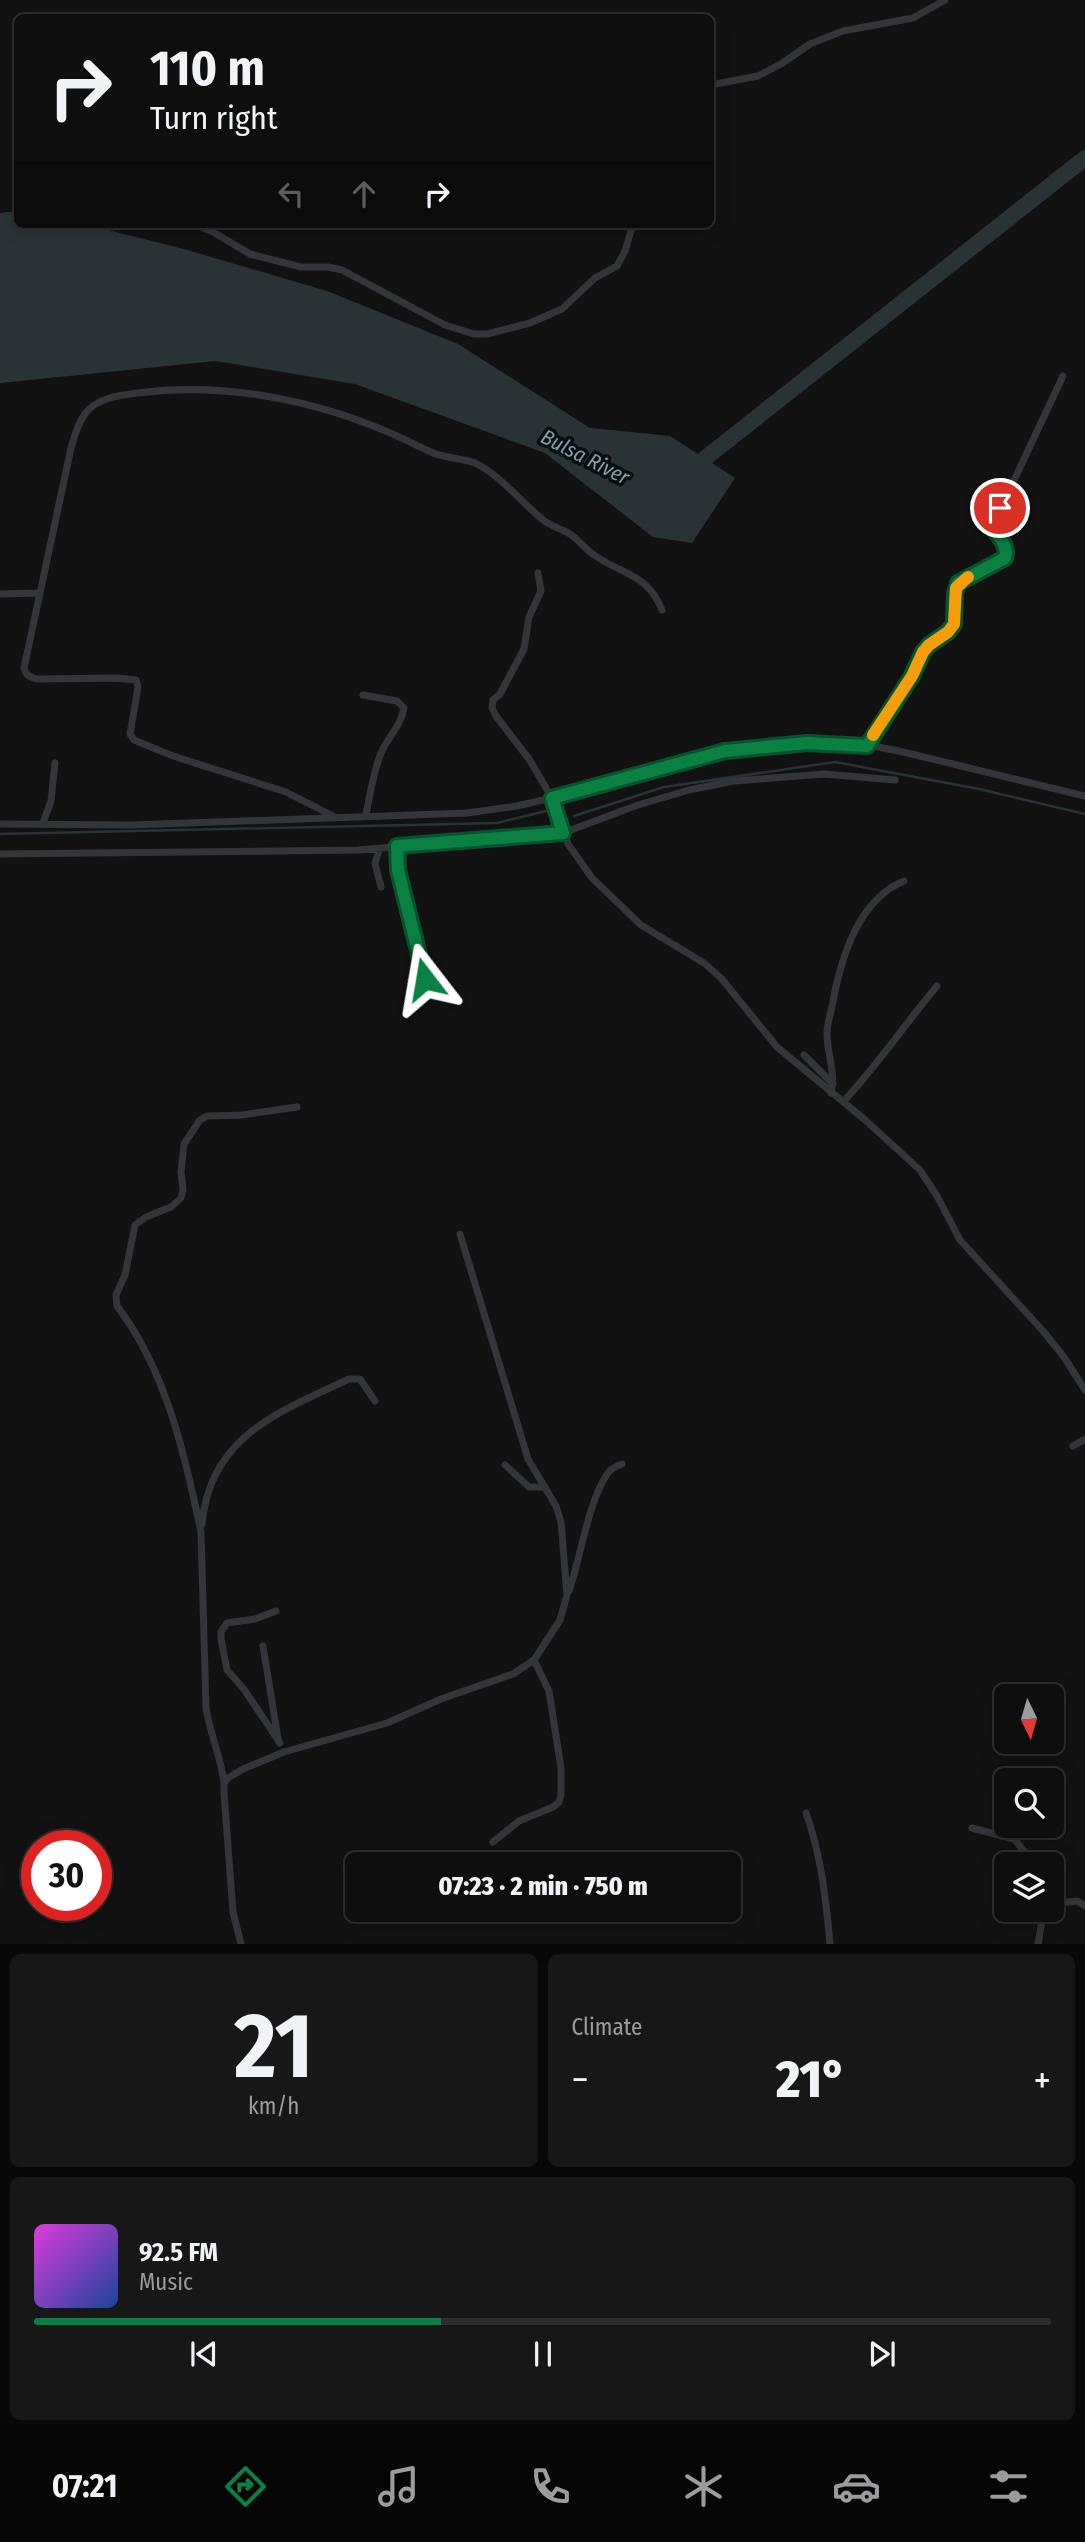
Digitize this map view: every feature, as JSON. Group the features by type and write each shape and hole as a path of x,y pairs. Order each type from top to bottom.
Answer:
{"street":[{"path":"714,84 758,76 782,64 810,44 843,31 913,18 945,0"},
{"path":"204,228 250,254 301,267 342,270 445,325 474,334 487,334 530,323 562,309 596,278 621,262 632,228"},
{"path":"867,746 912,676 923,652 954,624 958,583 1005,558 1007,550 993,525 1063,376"},
{"path":"333,816 286,792 173,756 134,740 130,734 138,687 136,680 29,677 24,668 71,448 85,414 98,403 117,396 153,391 194,390 268,397 319,408 389,432 444,457 474,463 497,478 544,521 574,536 597,557 645,583 656,594 662,610"},
{"path":"538,573 541,591 529,617 524,649 500,694 493,700 492,708 525,753 552,798 563,833 573,853 592,878 622,909 641,925 704,963 721,978 777,1046 920,1170 960,1240 1043,1331 1085,1390"},
{"path":"0,594 39,593"},
{"path":"363,695 397,701 404,708 402,721 382,751 376,767 366,815"},
{"path":"0,824 132,825 485,811 552,798 725,751 807,743 867,746 913,754 1085,796"},
{"path":"43,823 51,801 55,763"},
{"path":"0,854 380,848 563,833 639,805 713,785 824,774 895,780"},
{"path":"397,846 398,870 425,979"},
{"path":"380,848 375,863 381,887"},
{"path":"831,1093 833,1084 827,1033 836,983 846,950 854,932 880,897 904,881"},
{"path":"843,1102 863,1081 937,986"},
{"path":"804,1055 833,1084"},
{"path":"201,1532 179,1443 156,1374 139,1336 117,1306 116,1295 125,1275 135,1225 146,1217 172,1207 181,1198 184,1144 200,1120 207,1116 242,1115 297,1107"},
{"path":"460,1234 528,1459 556,1506 561,1522 567,1595"},
{"path":"241,1944 233,1912 220,1755 210,1729 206,1708 201,1532 204,1503 219,1464 254,1428 349,1379 360,1379 374,1401"},
{"path":"1073,1446 1085,1438"},
{"path":"224,1783 243,1769 284,1752 387,1723 441,1699 513,1674 534,1660 554,1632 578,1566 592,1509 606,1475 612,1468 622,1464"},
{"path":"505,1465 529,1487 544,1487"},
{"path":"276,1611 247,1621 227,1623 220,1639 223,1662 227,1670 243,1688 284,1752"},
{"path":"263,1646 280,1743"},
{"path":"493,1842 519,1821 553,1807 559,1802 561,1794 561,1768 548,1691 534,1660"},
{"path":"806,1814 818,1859 830,1944"},
{"path":"972,1828 1014,1839 1025,1852"},
{"path":"1064,1903 1077,1901 1085,1906"},
{"path":"1038,1944 1042,1922"}],"water":[{"path":"14,211 14,228 100,228 184,249 327,291 458,344 590,428 670,436 735,478 692,543 653,537 545,453 355,384 216,361 0,383 0,213"}],"waterway":[{"name":"Bulsa River","path":"689,471 1085,158"},
{"path":"574,816 664,787 835,762 979,789 1085,814"},
{"path":"0,834 497,823 546,811"}],"slow traffic":[{"path":"873,735 912,676 923,652 954,624 956,588 961,580 968,577"}],"route":[{"path":"425,979 398,870 397,846 563,833 552,798 716,752 807,743 867,746 912,676 923,652 954,624 958,583 1005,558 1007,550 993,528 1000,508"}]}
